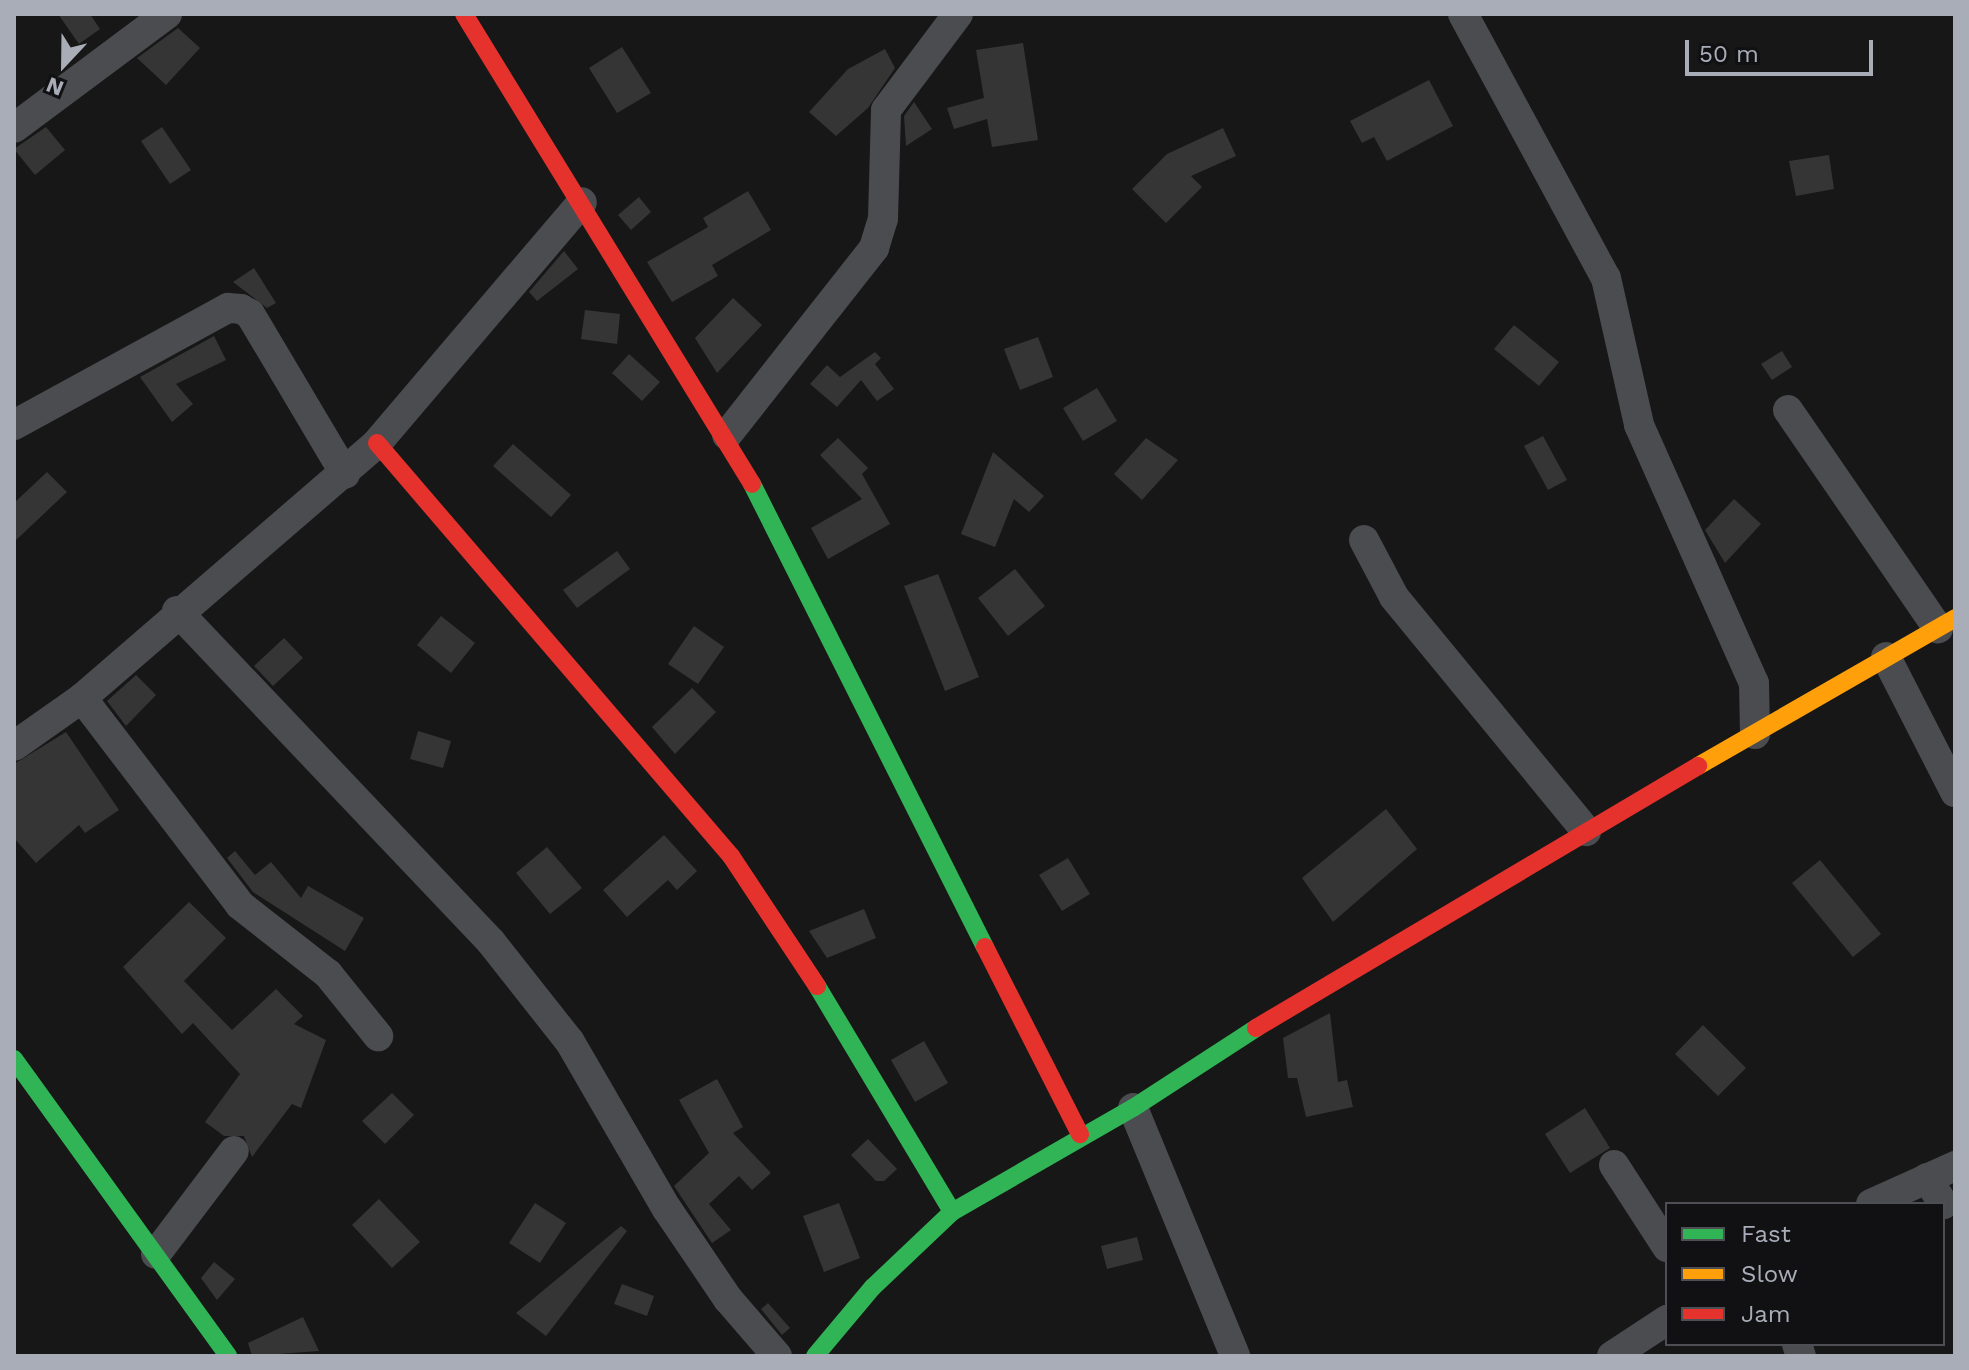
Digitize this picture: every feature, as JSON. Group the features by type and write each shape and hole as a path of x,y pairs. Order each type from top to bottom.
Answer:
{"street":[{"path":"14,128 167,14"},
{"path":"464,14 727,435 1080,1134"},
{"path":"727,435 874,248 883,219 881,130 886,110 958,14"},
{"path":"1463,14 1606,278 1639,425 1754,683 1755,734"},
{"path":"14,746 82,698 177,611 345,474 377,443 582,202"},
{"path":"14,425 228,308 241,309 250,314 345,474"},
{"path":"815,1356 873,1287 952,1212 1080,1134 1133,1108 1344,970 1946,623 1788,410"},
{"path":"377,443 731,856 844,1027 952,1212"},
{"path":"1364,540 1394,597 1586,831"},
{"path":"177,611 491,942 570,1042 667,1209 728,1299 777,1356"},
{"path":"1886,657 1955,792"},
{"path":"1754,683 1796,707"},
{"path":"82,698 240,905 328,974 378,1036"},
{"path":"14,1059 226,1355"},
{"path":"1133,1108 1235,1356"},
{"path":"156,1254 234,1151"},
{"path":"1614,1165 1665,1244"},
{"path":"1888,1202 1938,1196 1955,1166"},
{"path":"1612,1356 1665,1321"}],"building":[{"path":"58,14 90,14 100,29 79,44"},
{"path":"178,28 200,48 166,85 137,58"},
{"path":"1023,43 1038,140 992,147 987,119 954,129 947,108 984,98 976,50"},
{"path":"622,47 651,93 617,113 589,68"},
{"path":"885,49 895,68 868,108 836,136 809,112 848,69"},
{"path":"1429,80 1453,126 1387,161 1374,137 1362,143 1350,121"},
{"path":"914,102 932,129 906,146 904,116"},
{"path":"46,127 65,150 35,175 14,149"},
{"path":"162,127 191,170 170,184 141,141"},
{"path":"1223,128 1236,156 1191,176 1202,187 1166,223 1132,189 1167,154"},
{"path":"1829,155 1834,189 1796,196 1789,161"},
{"path":"748,191 771,230 712,265 718,276 672,302 647,262 708,227 703,218"},
{"path":"639,197 651,212 631,230 618,215"},
{"path":"564,251 578,269 537,301 529,292"},
{"path":"254,268 276,303 267,308 233,282"},
{"path":"733,298 762,325 717,373 695,338"},
{"path":"585,310 620,314 617,344 581,339"},
{"path":"1514,325 1559,362 1539,386 1494,349"},
{"path":"214,336 226,360 176,384 193,404 172,422 140,377"},
{"path":"1038,337 1053,377 1020,390 1004,349"},
{"path":"1782,351 1792,367 1772,380 1761,364"},
{"path":"875,352 881,358 875,364 894,389 877,401 861,380 837,407 810,384 827,365 840,377"},
{"path":"629,354 660,382 642,401 612,373"},
{"path":"1097,388 1117,421 1083,441 1063,408"},
{"path":"1543,436 1567,480 1548,490 1524,446"},
{"path":"838,438 868,468 862,474 890,524 828,559 811,528 862,499 820,455"},
{"path":"1146,438 1178,460 1142,500 1114,474"},
{"path":"513,444 571,495 551,517 493,466"},
{"path":"993,452 1044,496 1029,512 1014,499 995,547 961,534"},
{"path":"47,472 67,492 14,542 14,503"},
{"path":"1734,499 1761,524 1725,563 1705,530"},
{"path":"617,551 630,569 577,608 563,590"},
{"path":"1015,569 1045,606 1008,636 978,598"},
{"path":"938,574 979,677 945,691 904,586"},
{"path":"441,616 475,643 451,673 417,645"},
{"path":"694,626 724,647 698,684 668,664"},
{"path":"284,638 303,658 273,686 254,666"},
{"path":"136,675 156,695 126,726 107,701"},
{"path":"692,688 716,712 675,754 652,727"},
{"path":"418,731 451,741 443,768 410,759"},
{"path":"66,732 119,810 85,833 79,825 36,863 14,838 14,764"},
{"path":"1386,809 1417,849 1333,922 1302,878"},
{"path":"664,835 697,871 677,890 668,880 627,917 603,890"},
{"path":"547,847 582,888 550,914 516,873"},
{"path":"235,851 255,875 271,862 301,898 308,886 364,918 345,951 253,892 227,858"},
{"path":"1068,858 1090,894 1062,911 1039,875"},
{"path":"1820,860 1881,934 1853,957 1792,883"},
{"path":"189,902 226,938 184,981 232,1030 276,989 303,1016 294,1024 326,1040 301,1108 292,1104 252,1157 244,1136 224,1136 205,1122 240,1074 193,1023 182,1034 123,967"},
{"path":"864,909 876,938 827,958 809,931"},
{"path":"1330,1013 1338,1082 1347,1080 1353,1107 1306,1117 1297,1078 1288,1078 1283,1038"},
{"path":"1703,1025 1746,1068 1718,1096 1675,1054"},
{"path":"924,1041 948,1083 915,1102 891,1060"},
{"path":"717,1079 743,1127 733,1133 771,1173 752,1190 739,1176 709,1204 731,1230 712,1243 674,1186 709,1153 679,1100"},
{"path":"392,1093 414,1115 385,1144 362,1121"},
{"path":"1585,1108 1610,1148 1570,1173 1545,1134"},
{"path":"868,1139 897,1169 884,1181 876,1181 851,1155"},
{"path":"379,1199 420,1242 392,1268 352,1225"},
{"path":"535,1203 566,1223 540,1263 509,1243"},
{"path":"839,1203 860,1258 824,1272 803,1216"},
{"path":"621,1226 627,1231 546,1336 516,1313"},
{"path":"1137,1237 1143,1260 1107,1269 1101,1246"},
{"path":"214,1262 235,1279 217,1300 201,1278"},
{"path":"622,1284 654,1296 647,1316 614,1304"},
{"path":"768,1303 790,1328 782,1335 761,1309"},
{"path":"303,1317 319,1351 252,1356 248,1343"}],"traffic: fast":[{"path":"752,484 985,947"},
{"path":"817,986 952,1212"},
{"path":"815,1356 873,1287 952,1212 1133,1108 1256,1028"},
{"path":"14,1059 228,1356"}],"traffic: slow":[{"path":"1698,766 1955,618"}],"traffic: jam":[{"path":"464,14 752,484"},
{"path":"377,443 731,856 817,986"},
{"path":"1256,1028 1698,766"},
{"path":"985,947 1080,1134"}]}
